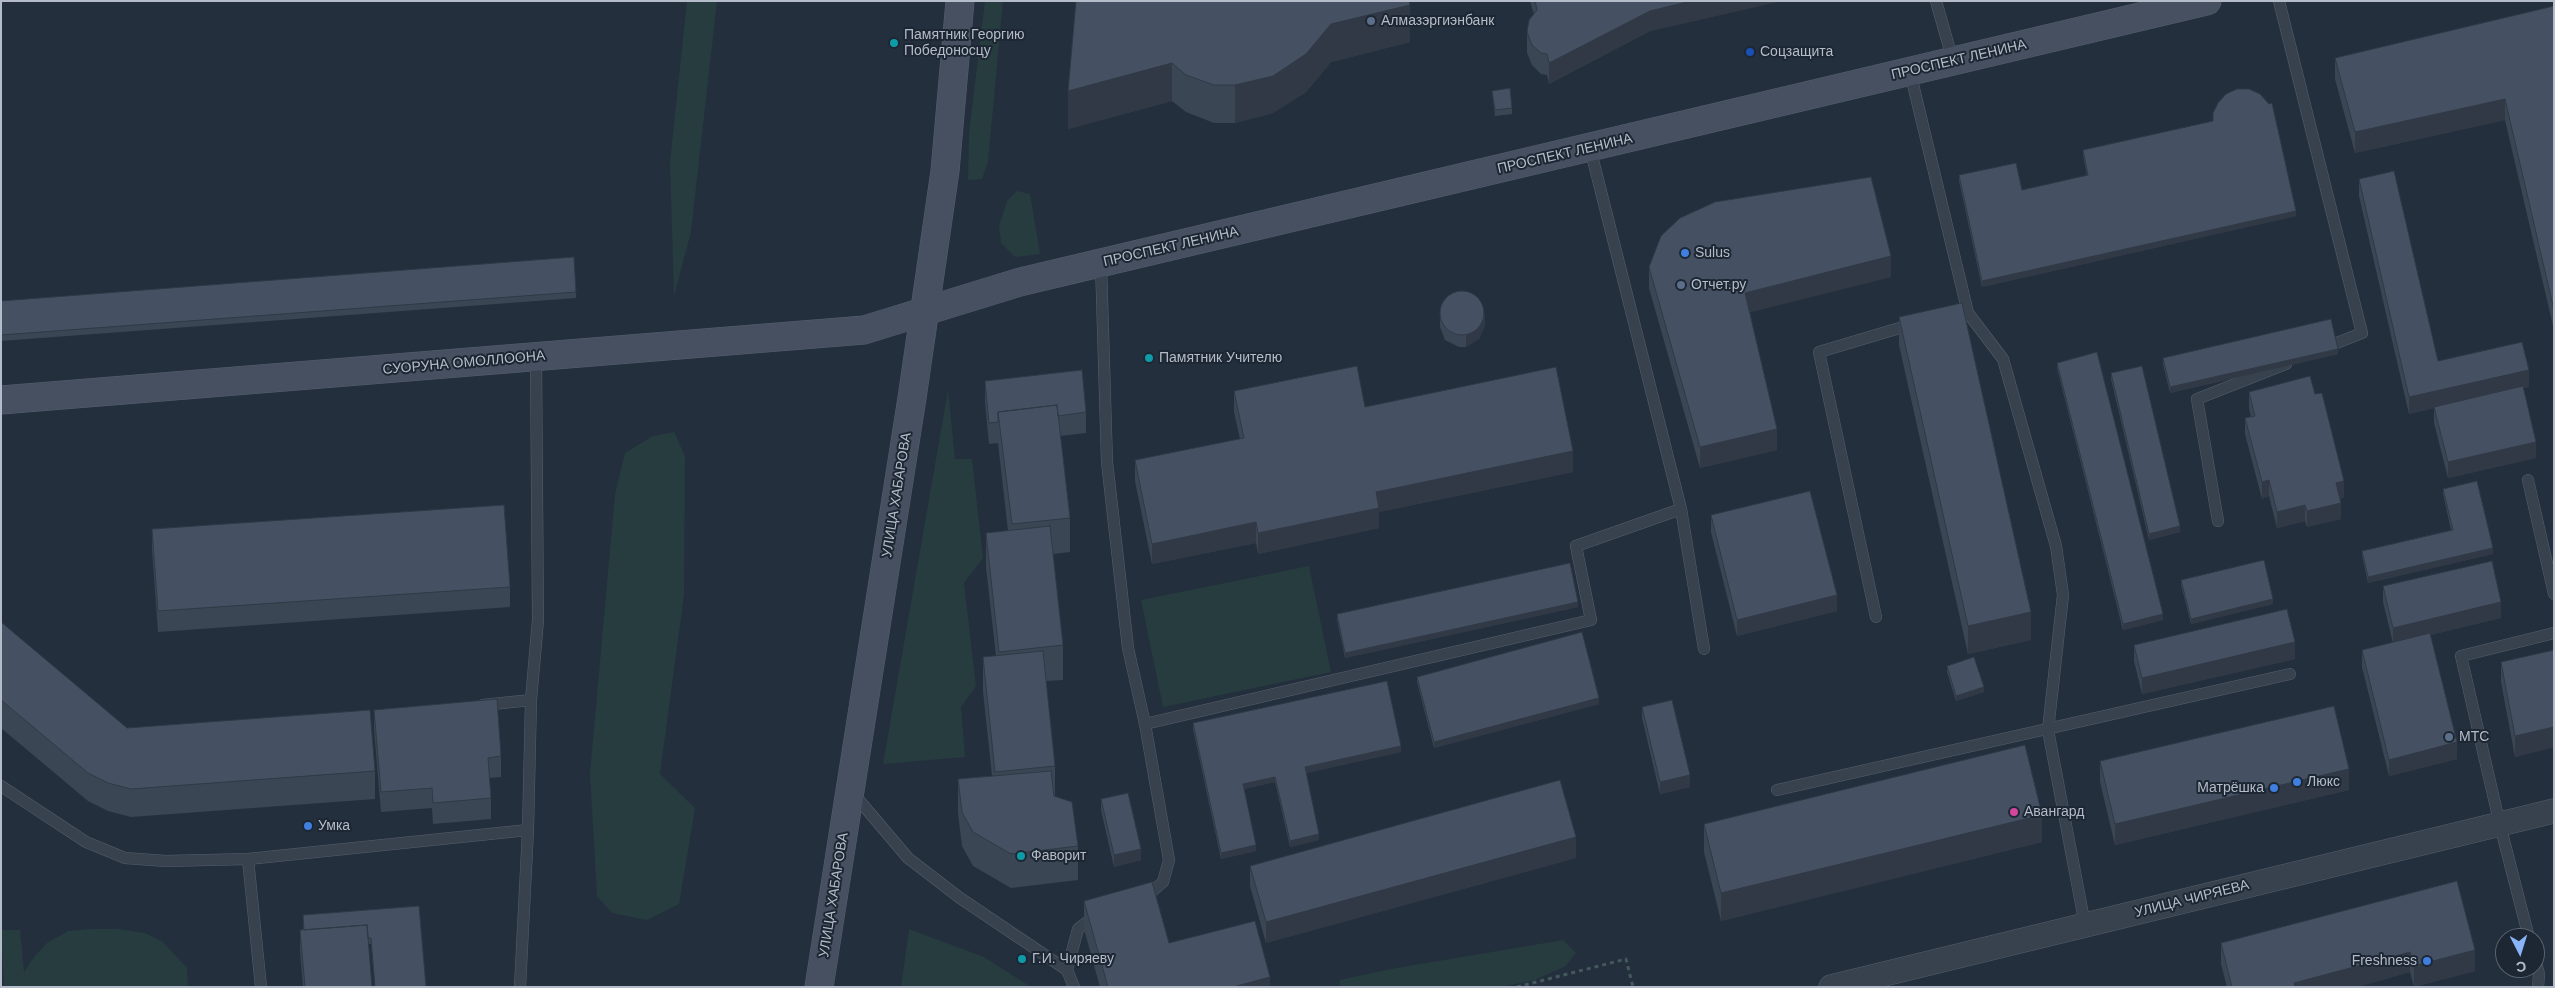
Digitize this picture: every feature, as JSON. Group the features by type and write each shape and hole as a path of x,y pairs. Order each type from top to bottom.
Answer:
{"main road":[{"name":"УЛИЦА ХАБАРОВА","path":"819,987 945,171 960,1"},
{"name":"ПРОСПЕКТ ЛЕНИНА","path":"924,311 1020,282 2207,1"},
{"name":"СУОРУНА ОМОЛЛООНА","path":"1,400 864,330 924,311"}],"street":[{"name":"УЛИЦА ЧИРЯЕВА","path":"1831,987 2554,811"}],"lane":[{"path":"1936,1 1953,61"},
{"path":"2279,1 2362,333 2316,352"},
{"path":"1910,72 1964,313 2002,360 2056,546 2063,595 2048,730 2085,925"},
{"path":"1590,148 1681,509 1704,649"},
{"path":"1101,264 1107,462 1128,648 1169,860 1163,882 1146,898 1129,903"},
{"path":"1876,616 1819,352 1927,319"},
{"path":"520,987 528,830 531,700 538,620 536,357"},
{"path":"2218,521 2197,399 2298,359"},
{"path":"2528,480 2554,594"},
{"path":"1144,724 1591,620 1576,546 1681,509"},
{"path":"2526,928 2500,825 2461,656 2554,633"},
{"path":"1777,790 2290,674"},
{"path":"474,706 531,700"},
{"path":"1,786 86,842 125,858 166,861 248,859 528,830"},
{"path":"850,790 908,858 960,898 1067,970 1074,987"},
{"path":"248,859 261,987"},
{"path":"1067,970 1078,929 1103,910"}],"path":[{"path":"1517,987 1626,959 1633,987"}],"green space":[{"path":"687,1 717,1 691,232 674,296 670,162"},
{"path":"985,1 1003,1 988,162 982,179 968,180 969,133"},
{"path":"1017,191 1030,194 1040,254 1015,257 1001,243 999,226 1007,201"},
{"path":"948,390 955,459 972,459 983,558 964,583 976,686 961,707 965,757 883,764"},
{"path":"674,432 685,456 684,595 660,774 695,808 679,904 647,920 612,913 597,896 590,773 615,494 625,453 653,436"},
{"path":"1309,566 1331,672 1163,707 1141,600"},
{"path":"118,929 145,933 163,942 187,968 188,987 4,987 1,930 20,930 24,972 47,943 68,931"},
{"path":"909,929 984,957 1031,987 901,987"},
{"path":"1563,940 1576,953 1566,966 1535,980 1501,987 1339,987 1340,980 1391,969"}],"building":[{"path":"1076,1 1409,1 1410,5 1331,24 1306,54 1273,76 1235,85 1214,85 1186,75 1172,63 1068,91"},
{"path":"1535,1 1691,1 1650,11 1549,63 1547,54 1541,53 1532,45 1527,32 1529,20 1537,10"},
{"path":"2554,6 2554,310 2505,99 2355,132 2335,58"},
{"path":"1510,88 1512,108 1495,110 1492,91"},
{"path":"2237,89 2249,89 2260,94 2269,104 2272,103 2296,211 1982,281 1959,175 2016,163 2022,190 2088,175 2083,150 2213,121 2213,113 2218,103 2226,94"},
{"path":"2394,171 2438,361 2522,342 2529,370 2409,397 2359,179"},
{"path":"1871,177 1891,256 1745,293 1777,429 1700,447 1649,267 1661,236 1680,218 1715,202"},
{"path":"574,257 576,292 1,335 1,301"},
{"path":"1458,291 1466,291 1478,297 1484,313 1478,329 1466,335 1458,335 1446,329 1440,317 1440,309 1446,297"},
{"path":"1962,303 2031,612 1968,626 1899,317"},
{"path":"2331,319 2338,349 2170,387 2163,358"},
{"path":"2097,352 2163,614 2123,624 2057,363"},
{"path":"1357,366 1365,407 1556,367 1573,451 1376,492 1379,508 1258,533 1256,522 1152,544 1135,460 1244,438 1234,391"},
{"path":"2142,366 2180,526 2149,534 2111,373"},
{"path":"1082,370 1086,412 1058,416 1057,405 998,412 998,422 989,423 985,381"},
{"path":"2310,376 2315,394 2322,393 2344,481 2336,483 2341,503 2307,511 2305,505 2277,512 2269,480 2262,482 2245,418 2255,416 2249,392"},
{"path":"2523,386 2536,442 2448,462 2434,407"},
{"path":"1057,405 1070,518 1012,524 998,412"},
{"path":"2477,481 2493,548 2368,577 2362,551 2453,530 2443,489"},
{"path":"1810,491 1837,595 1737,620 1711,515"},
{"path":"504,505 510,587 158,611 152,529"},
{"path":"1050,526 1063,645 999,652 986,533"},
{"path":"2264,560 2273,599 2191,619 2181,580"},
{"path":"2492,561 2501,602 2393,628 2383,586"},
{"path":"1570,563 1578,602 1345,653 1337,614"},
{"path":"2287,609 2295,642 2142,678 2134,645"},
{"path":"1,622 127,728 370,710 375,771 131,789 108,783 88,773 1,700"},
{"path":"1582,632 1599,698 1434,742 1417,677"},
{"path":"2430,633 2457,742 2389,760 2362,650"},
{"path":"2554,650 2554,727 2515,736 2501,662"},
{"path":"1043,651 1055,766 995,772 983,657"},
{"path":"1974,657 1984,687 1956,696 1947,666"},
{"path":"1387,681 1401,746 1305,767 1319,834 1290,841 1275,777 1243,784 1256,845 1221,853 1193,723"},
{"path":"497,699 501,756 488,758 491,798 433,803 432,788 381,792 374,710"},
{"path":"1672,700 1690,775 1660,782 1642,707"},
{"path":"2334,706 2349,769 2115,824 2100,761"},
{"path":"2025,745 2042,815 1721,893 1704,824"},
{"path":"1051,771 1054,796 1072,802 1078,846 1011,854 973,832 962,812 958,779"},
{"path":"1560,780 1576,837 1266,922 1250,866"},
{"path":"1128,793 1141,849 1114,855 1101,799"},
{"path":"2457,881 2475,950 2414,966 2410,952 2294,983 2295,987 2232,987 2221,943"},
{"path":"1152,882 1169,943 1255,921 1270,977 1233,987 1108,987 1084,901"},
{"path":"419,906 426,987 375,987 371,938 368,938 367,925 304,930 303,915"},
{"path":"367,925 372,987 305,987 300,930"}],"place":[{"name":"Алмазэргиэнбанк","path":"1371,21"},
{"name":"Памятник Георгию Победоносцу","path":"894,43"},
{"name":"Соцзащита","path":"1750,52"},
{"name":"Sulus","path":"1685,253"},
{"name":"Отчет.ру","path":"1681,285"},
{"name":"Памятник Учителю","path":"1149,358"},
{"name":"МТС","path":"2449,737"},
{"name":"Люкс","path":"2297,782"},
{"name":"Матрёшка","path":"2274,788"},
{"name":"Авангард","path":"2014,812"},
{"name":"Умка","path":"308,826"},
{"name":"Фаворит","path":"1021,856"},
{"name":"Г.И. Чиряеву","path":"1022,959"},
{"name":"Freshness","path":"2427,961"}]}
